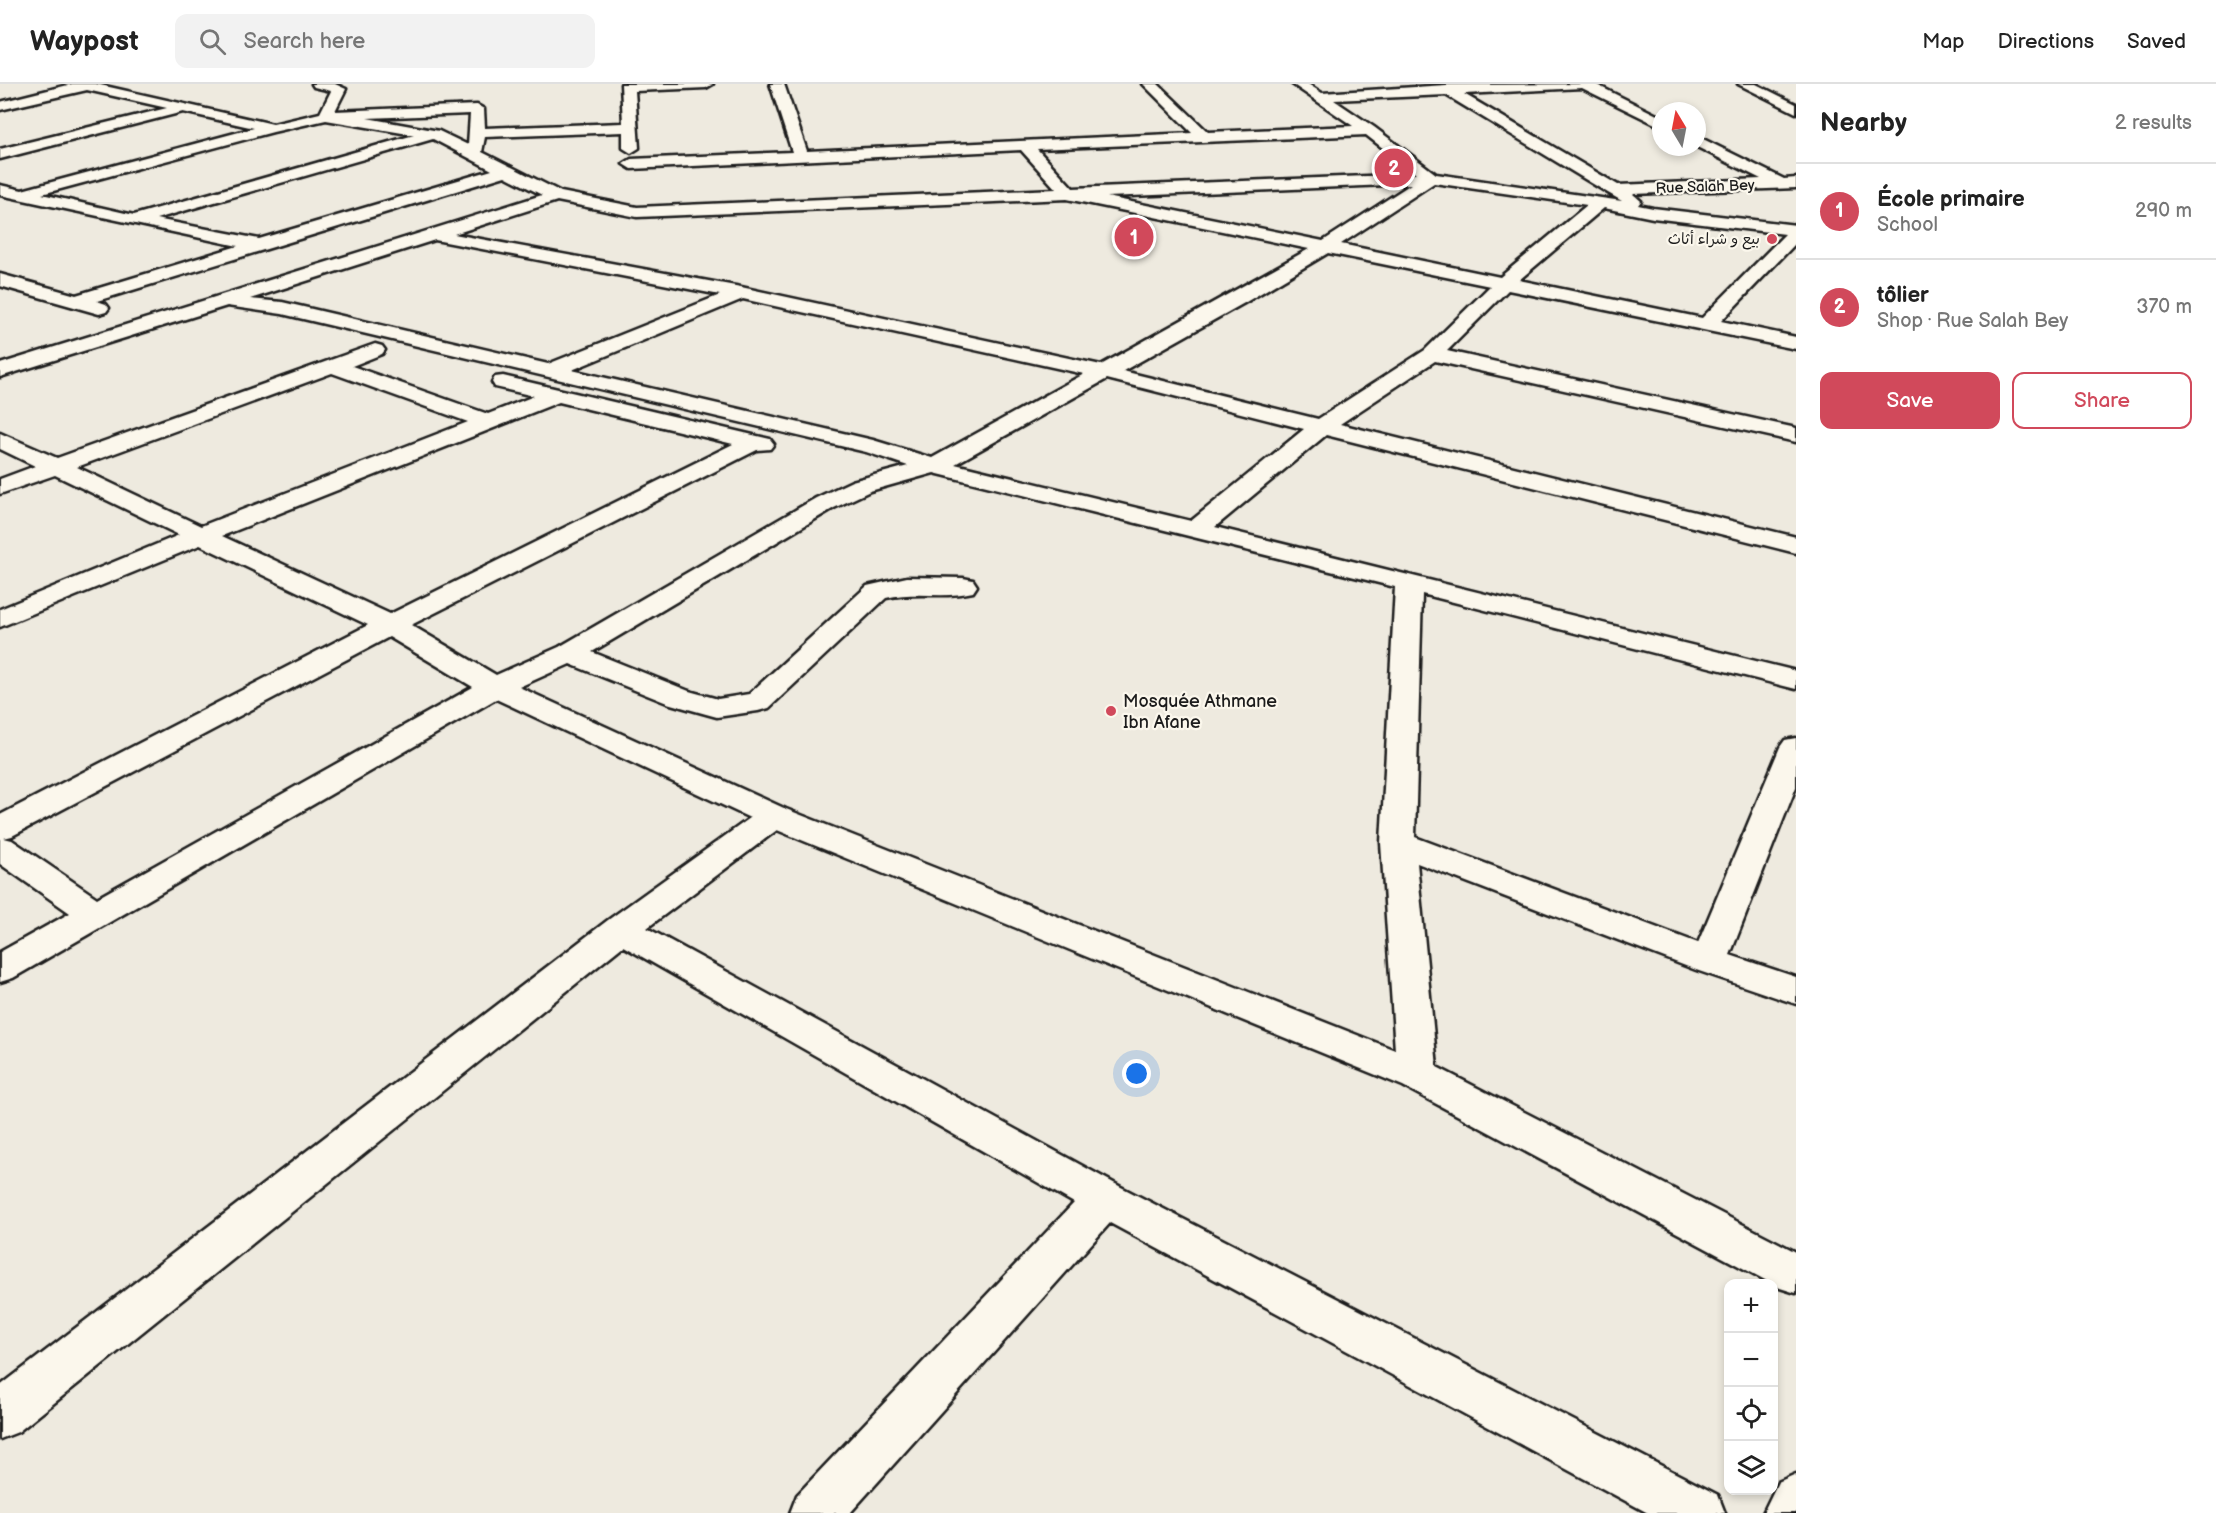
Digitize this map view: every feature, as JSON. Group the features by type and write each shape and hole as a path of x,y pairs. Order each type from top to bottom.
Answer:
{"street":[{"path":"319,84 340,87 326,116"},
{"path":"637,212 629,127 628,85 706,84"},
{"path":"777,84 801,156"},
{"path":"1150,84 1204,137"},
{"path":"1299,84 1443,180 1607,196 1653,213 1796,232"},
{"path":"1319,97 1442,87 1583,84 1652,118"},
{"path":"1745,84 1796,109"},
{"path":"0,106 88,85 273,128"},
{"path":"1442,87 1596,179 1607,196"},
{"path":"474,155 478,133 477,109 481,92"},
{"path":"0,154 184,108"},
{"path":"24,194 326,116 477,109"},
{"path":"326,116 434,134 556,196 637,212 1443,180 1596,179"},
{"path":"478,133 629,127"},
{"path":"632,164 1369,130"},
{"path":"134,220 434,134"},
{"path":"1706,145 1791,186"},
{"path":"1025,146 1069,194 1796,343"},
{"path":"78,301 505,171"},
{"path":"0,969 495,687 569,652 825,503 861,486 934,466 1239,298 1443,180"},
{"name":"Rue Salah Bey","path":"1607,196 1791,186"},
{"path":"0,190 260,245"},
{"path":"0,370 224,302 556,196"},
{"path":"1194,531 1321,428 1432,354 1504,283 1607,196"},
{"path":"1708,324 1796,232"},
{"path":"434,235 741,293 1103,372 1321,428 1796,544"},
{"path":"0,280 152,324"},
{"path":"553,370 741,293"},
{"path":"224,302 240,316 375,351 753,443 786,449"},
{"path":"224,302 282,308 553,370 873,447 934,466 1409,582 1796,680"},
{"path":"0,487 375,351"},
{"path":"1432,354 1796,435"},
{"path":"332,366 489,422"},
{"path":"0,619 201,535 557,395"},
{"path":"0,440 390,625 495,687 774,816 1417,1075 1796,1274"},
{"path":"0,829 390,625 753,443"},
{"path":"819,456 853,462 934,466"},
{"path":"1409,582 1398,843 1417,1075"},
{"path":"569,652 678,697 717,708 758,702 877,592 907,585 963,586"},
{"path":"1708,961 1796,747"},
{"path":"0,1416 621,929 774,816"},
{"path":"1398,843 1708,961 1796,991"},
{"path":"0,848 97,915"},
{"path":"621,929 1105,1199 1699,1513"},
{"path":"816,1513 1105,1199"},
{"path":"1789,1513 1796,1499"}],"place":[{"name":"tôlier","path":"1394,168"},
{"name":"École primaire","path":"1134,237"},
{"name":"بيع و شراء أثاث","path":"1772,239"},
{"name":"Mosquée Athmane Ibn Afane","path":"1111,711"}]}
